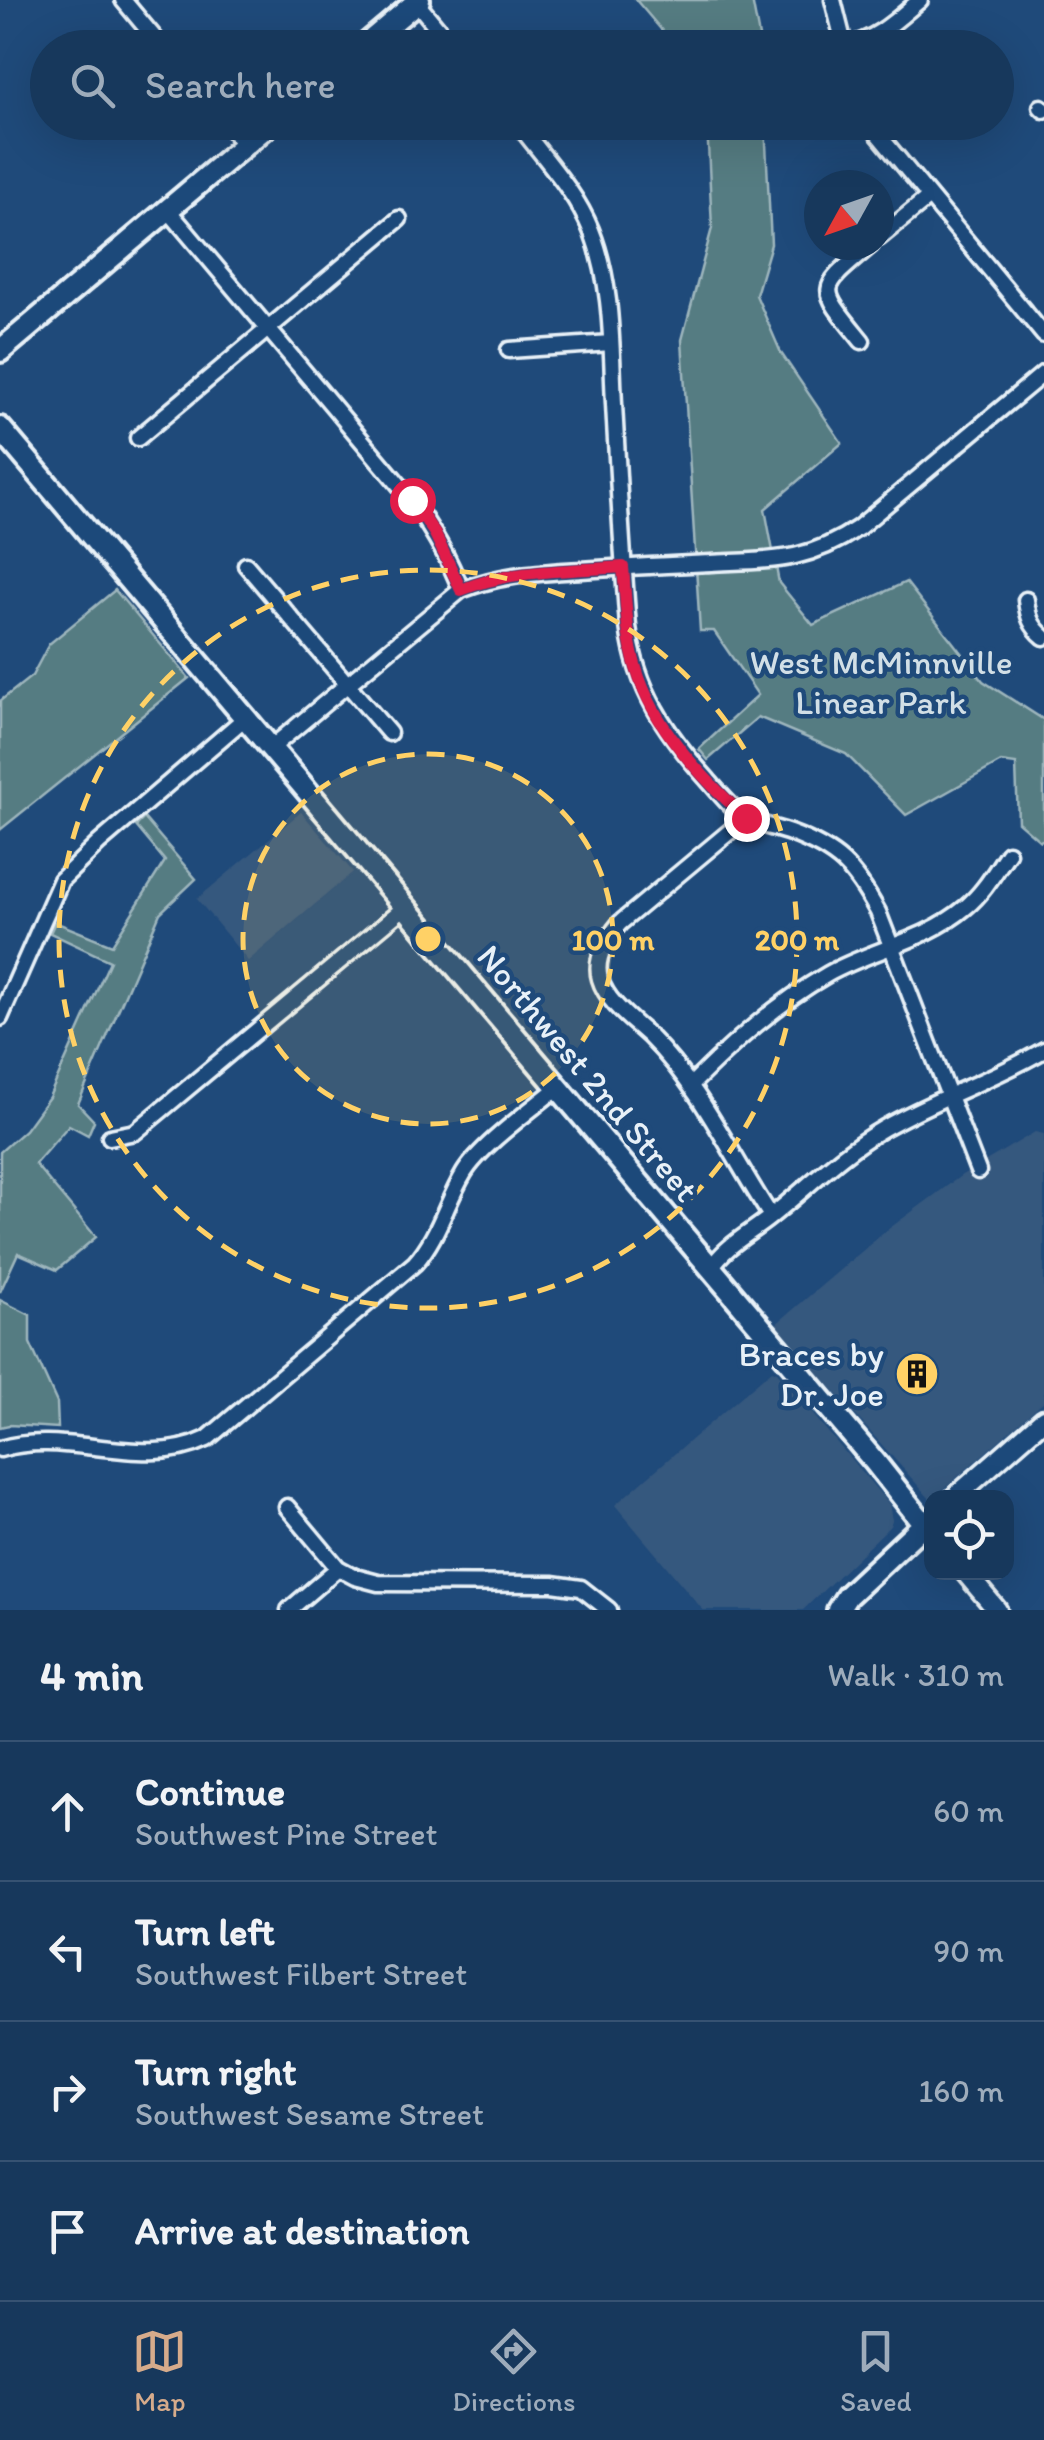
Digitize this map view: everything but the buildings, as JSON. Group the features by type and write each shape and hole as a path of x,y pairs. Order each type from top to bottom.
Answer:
{"main road":[{"path":"383,30 417,1"},
{"path":"0,351 251,140"},
{"name":"Northwest 2nd Street","path":"0,428 924,1519"},
{"path":"822,1610 842,1603 924,1529"}],"street":[{"path":"123,0 148,30"},
{"path":"833,0 841,30"},
{"path":"885,30 920,0"},
{"path":"417,1 440,30"},
{"path":"241,140 245,145"},
{"path":"531,140 589,224 607,290 623,567 636,671 664,726 722,796 746,818 811,841 852,868 878,912 978,1172"},
{"path":"883,140 1044,336"},
{"path":"894,225 929,196"},
{"path":"168,210 412,500 435,534 461,590"},
{"path":"138,438 399,219"},
{"path":"853,260 834,276 828,294 862,340"},
{"path":"509,350 611,343"},
{"path":"271,748 461,590 487,580 623,567 785,560 836,543 1044,373"},
{"path":"246,565 389,732"},
{"path":"1026,600 1033,627 1044,637"},
{"path":"0,1016 62,880 99,843 246,718"},
{"path":"746,818 620,923 608,937 599,967 608,994 691,1085 771,1216"},
{"path":"691,1085 757,1022 794,995 833,972 946,923 984,889 1008,852"},
{"path":"110,1137 135,1132 405,906"},
{"path":"711,1268 719,1255 846,1152 887,1126 1008,1071 1044,1050"},
{"path":"0,1449 36,1443 144,1452 186,1447 207,1439 416,1263 434,1237 474,1158 558,1088"},
{"path":"964,1490 1044,1419"},
{"path":"287,1507 338,1568 355,1578 378,1584 554,1584 581,1588 609,1610"},
{"path":"289,1610 338,1568"},
{"path":"972,1580 996,1610"}],"shaded area":[{"path":"301,812 353,872 248,961 197,899"},
{"path":"1035,1132 1044,1134 1044,1401 942,1490 924,1492 775,1325 887,1230 962,1175"},
{"path":"772,1370 889,1504 892,1520 803,1610 703,1610 615,1505"}],"green space":[{"path":"636,0 752,0 758,30 662,30"},
{"name":"West McMinnville Linear Park","path":"708,140 766,140 771,244 756,295 781,353 842,443 765,509 779,583 813,625 906,582 983,681 1044,720 1044,839 1040,841 1018,822 1016,764 1001,762 906,815 846,754 758,717 708,760 699,749 758,695 714,631 700,631 682,340 712,228"},
{"path":"115,590 189,678 0,830 0,701 32,676 49,644"},
{"path":"144,818 196,879 160,913 78,1104 94,1121 88,1135 69,1125 35,1164 96,1237 57,1270 18,1253 0,1292 0,1152 25,1130 49,1097 110,961 50,933 55,922 112,945 165,861 136,826"},
{"path":"0,1300 30,1315 30,1343 57,1403 58,1428 0,1427"}],"place":[{"name":"Braces by Dr. Joe","path":"917,1374"}],"route":[{"path":"412,500 435,534 461,590 512,575 623,567 631,648 647,696 664,726 695,765 746,818"}]}
